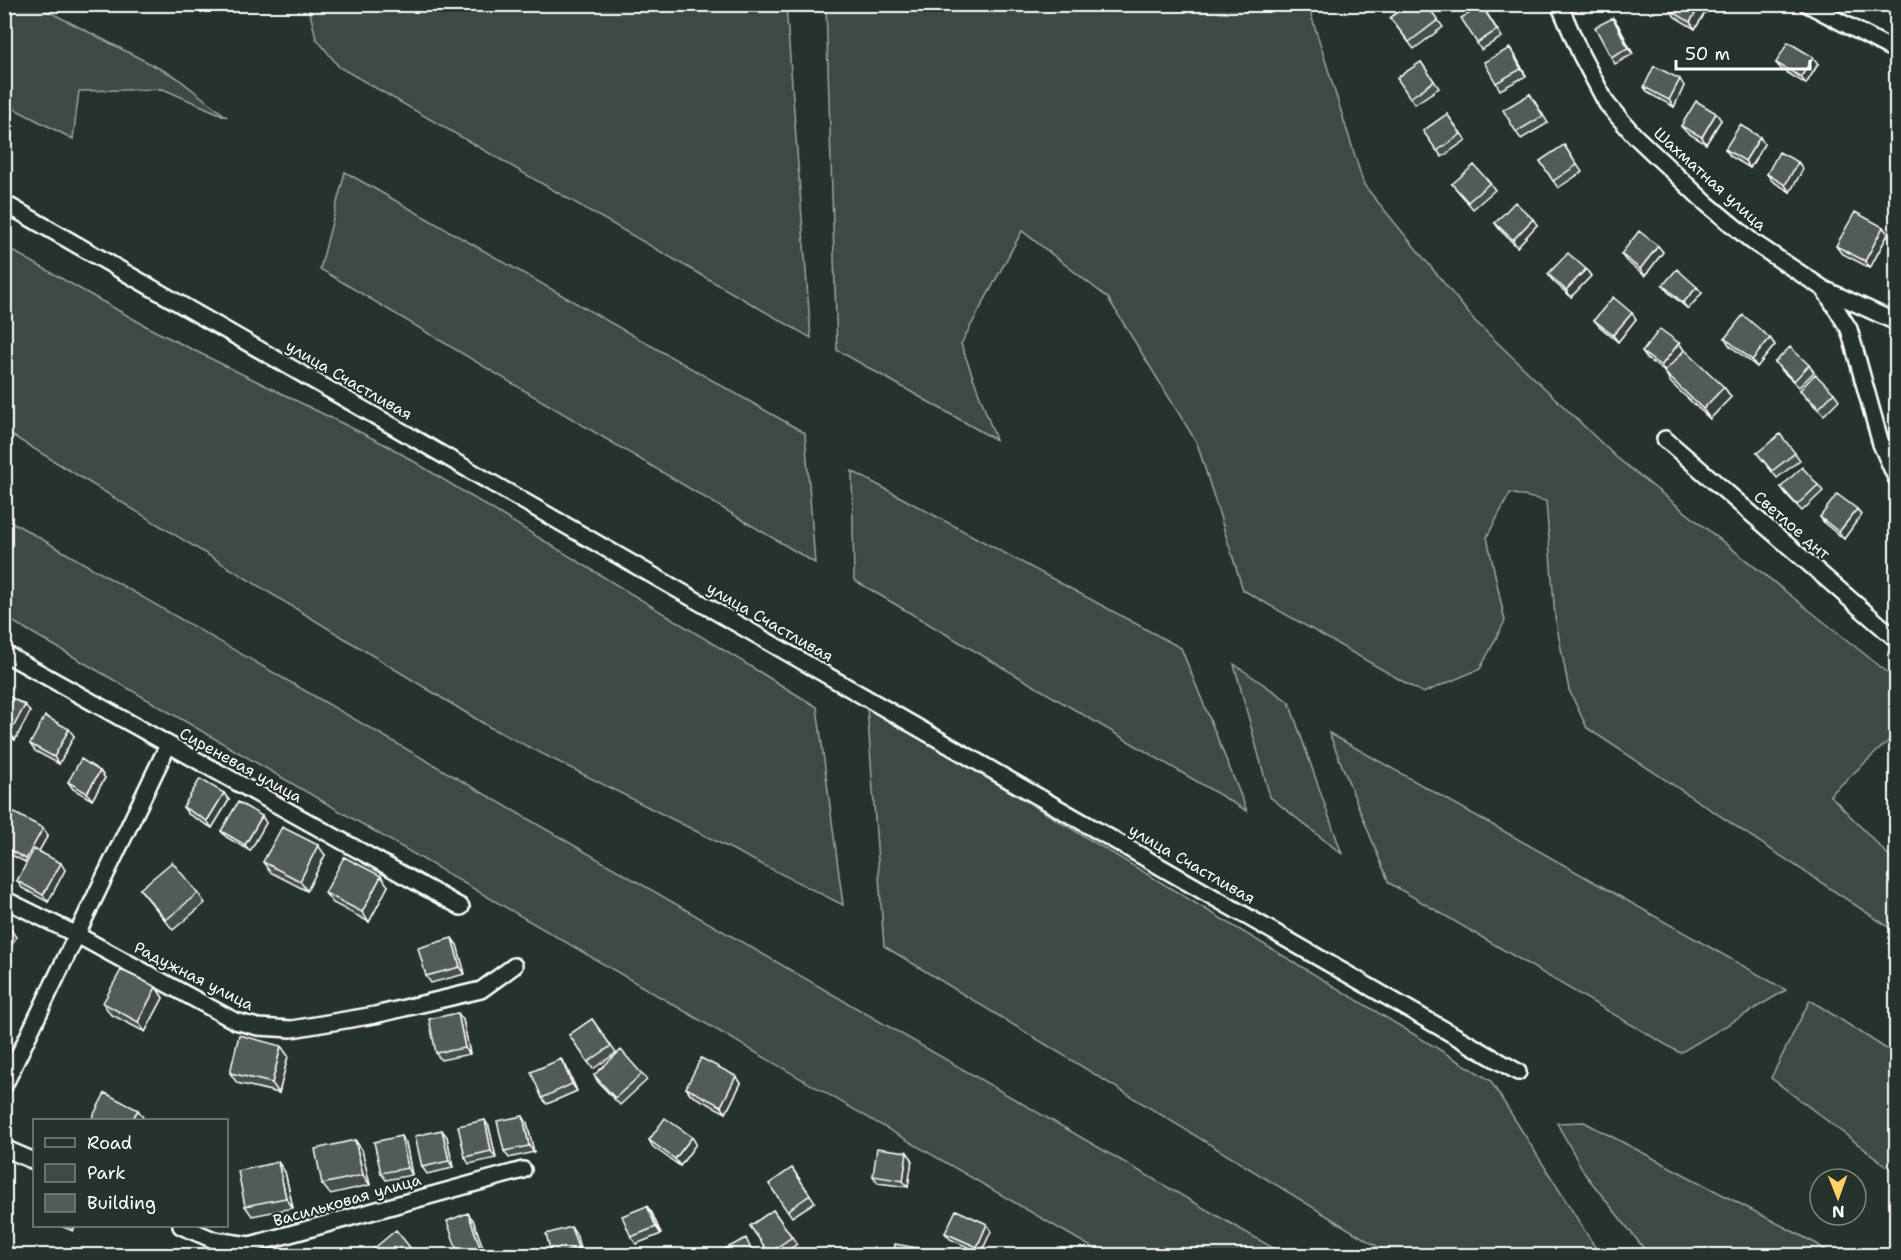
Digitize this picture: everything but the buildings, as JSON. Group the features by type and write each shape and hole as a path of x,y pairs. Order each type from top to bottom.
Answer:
{"street":[{"name":"Шахматная улица","path":"1559,4 1581,55 1607,104 1635,136 1707,204 1753,243 1824,289 1896,322"},
{"path":"1807,4 1888,47 1896,49"},
{"name":"улица Счастливая","path":"4,203 1518,1072"},
{"path":"1824,289 1850,329 1881,444 1896,478"},
{"name":"Светлое днт","path":"1665,439 1896,639"},
{"name":"Сиреневая улица","path":"4,653 461,907"},
{"path":"4,1086 168,745"},
{"name":"Радужная улица","path":"4,899 77,935 235,1021 258,1028 292,1029 375,1015 480,990 514,966"},
{"path":"4,1148 33,1161"},
{"name":"Васильковая улица","path":"183,1227 214,1240 250,1245 523,1170"}],"green space":[{"path":"4,5 36,5 176,77 227,117 163,89 79,91 73,139 5,104"},
{"path":"308,5 786,5 811,338 339,67 316,38"},
{"path":"826,5 1308,5 1364,185 1475,321 1616,457 1896,679 1896,734 1830,795 1896,863 1896,932 1587,728 1569,690 1555,617 1546,501 1510,493 1487,537 1505,621 1480,669 1423,693 1243,590 1197,443 1108,298 1022,231 961,344 996,440 837,350"},
{"path":"345,172 805,433 815,563 320,269"},
{"path":"4,246 153,330 390,447 817,707 843,905 491,728 5,431"},
{"path":"852,471 1181,648 1247,811 854,580"},
{"path":"5,518 1283,1255 1105,1255 5,617"},
{"path":"1234,664 1289,702 1342,854 1270,797"},
{"path":"867,706 1490,1080 1600,1255 1391,1255 884,946"},
{"path":"1329,733 1786,990 1680,1053 1389,883"},
{"path":"1810,1000 1896,1055 1896,1173 1771,1078"},
{"path":"1584,1122 1817,1244 1832,1255 1649,1255 1585,1174 1557,1123"}]}
